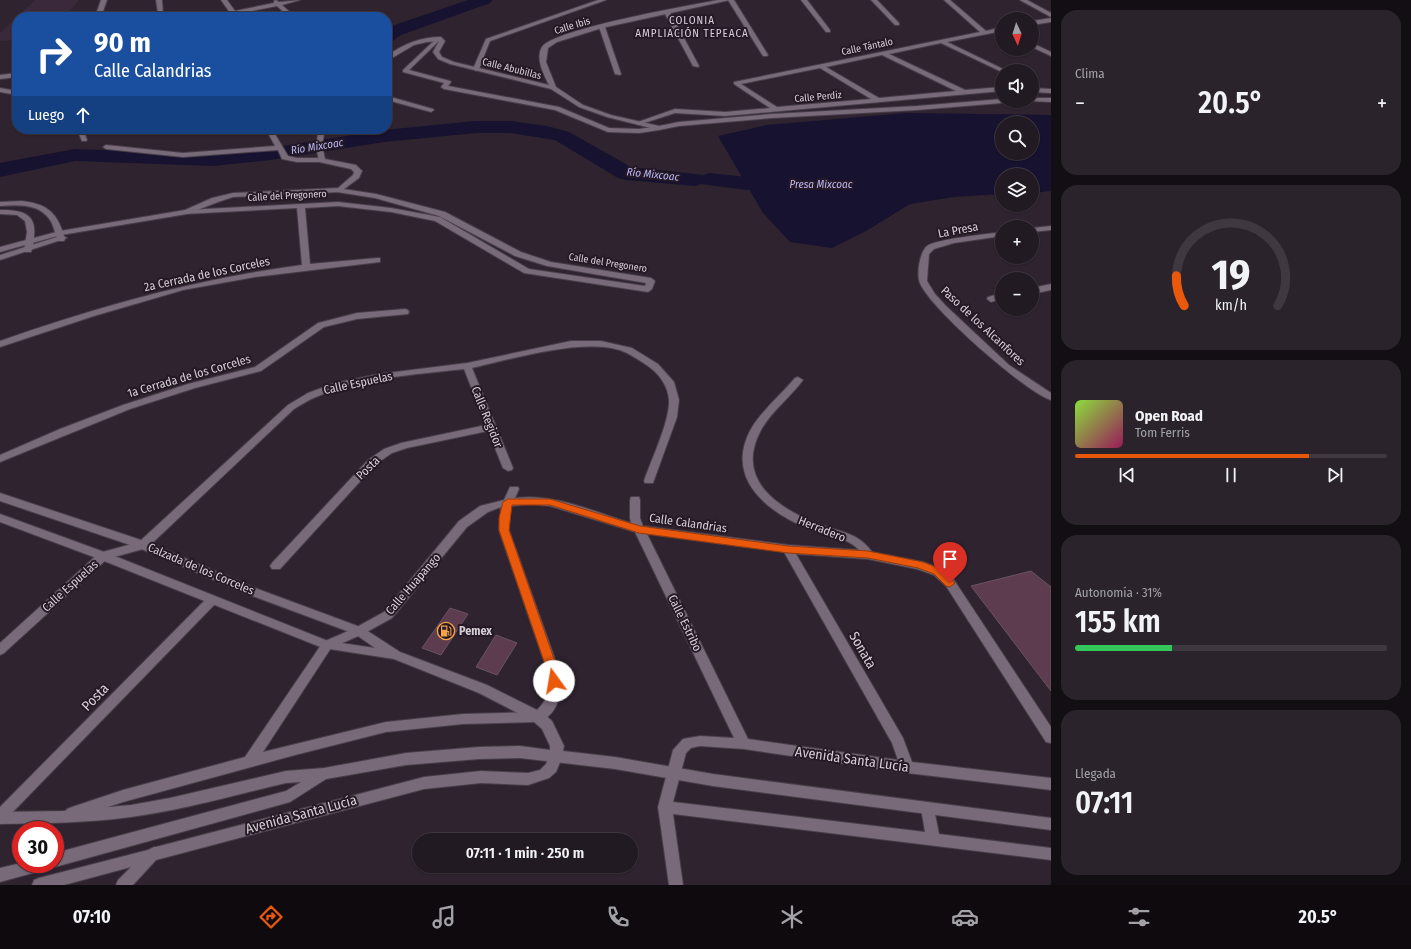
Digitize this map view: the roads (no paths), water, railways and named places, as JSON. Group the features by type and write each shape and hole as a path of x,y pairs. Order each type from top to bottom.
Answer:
{"street":[{"path":"100,12 104,0"},
{"path":"159,0 161,12"},
{"path":"224,0 232,12"},
{"path":"244,12 276,3 297,0"},
{"name":"Calle Abubillas","path":"553,88 476,69 488,40 603,0"},
{"name":"Calle Ibis","path":"553,88 543,60 543,53 545,47 564,36 602,26 728,0"},
{"path":"731,0 765,55"},
{"path":"804,0 828,31"},
{"path":"874,0 896,24"},
{"path":"947,0 984,32"},
{"path":"1023,0 1051,15"},
{"path":"276,3 286,12"},
{"path":"667,12 696,66"},
{"path":"1039,22 1051,20"},
{"path":"602,26 618,74"},
{"name":"Calle Tántalo","path":"777,110 736,83 995,31"},
{"path":"438,39 405,71 448,82 444,87 557,108 608,130 638,131 659,128"},
{"path":"392,55 418,42 438,39 442,41 436,52 440,58 452,63 476,69"},
{"path":"941,41 995,67"},
{"path":"1039,48 1051,54"},
{"path":"882,53 964,92"},
{"path":"821,66 879,101"},
{"path":"0,77 12,76"},
{"path":"553,88 581,106 609,116 638,123"},
{"path":"0,90 12,92"},
{"name":"Calle Perdiz","path":"638,123 675,111 725,114 995,90"},
{"path":"0,96 12,94"},
{"path":"392,99 431,110"},
{"path":"1039,100 1051,100"},
{"name":"Calle Perdiz","path":"638,123 659,128 679,124 772,116 917,108 995,102"},
{"path":"82,134 84,140"},
{"path":"272,134 285,157 297,160 322,160 353,167 358,171 356,176 340,190"},
{"path":"321,134 319,145 322,160"},
{"path":"106,147 182,155 279,148"},
{"name":"Calle del Pregonero","path":"0,250 30,241 187,212 301,205 346,204 391,210 437,220 527,271 541,275 648,289 651,281 550,264 518,254 442,214 376,196 340,190 233,195 187,212"},
{"path":"0,204 30,205 45,209 53,216 60,236"},
{"path":"301,205 306,266"},
{"path":"0,212 20,213 28,219 31,225 28,250"},
{"path":"1039,229 1051,228"},
{"name":"La Presa","path":"923,281 925,254 931,247 954,241 995,235"},
{"name":"Calle del Pregonero","path":"0,258 28,250 60,236"},
{"name":"2a Cerrada de los Corceles","path":"0,344 64,322 183,288 306,266 377,260"},
{"name":"Paso de los Alcanfores","path":"923,281 931,295 943,308 1006,367 1051,397"},
{"path":"1039,290 1051,287"},
{"path":"991,298 995,297"},
{"name":"1a Cerrada de los Corceles","path":"0,459 52,435 113,411 168,392 258,369 272,361 314,328 386,312 405,312"},
{"name":"Calle Espuelas","path":"0,650 103,556 143,544 291,407 311,395 335,386 379,377 467,366 571,344 601,344 630,350 655,366 669,382 674,400 672,417 649,481"},
{"name":"Calle Regidor","path":"467,366 508,468"},
{"name":"Herradero","path":"798,380 756,429 746,450 745,465 753,484 774,505 795,518 858,543 868,555"},
{"name":"Posta","path":"276,566 372,462 388,451 405,445 492,427"},
{"path":"514,489 508,502 504,518 504,530 554,673 555,690 551,704 538,716"},
{"name":"Calzada de los Corceles","path":"0,497 143,544 251,591 359,631 396,655 483,689 538,716 547,725 552,735 557,746 556,755"},
{"name":"Calle Estribo","path":"635,500 635,518 639,529 744,744"},
{"name":"Calle Calandrias","path":"508,502 550,502 639,529 788,550 868,555"},
{"name":"Calle Huapango","path":"327,645 359,631 388,615 470,518 490,506 508,502"},
{"name":"Calzada de los Corceles","path":"0,518 103,556 327,645 396,655"},
{"name":"Sonata","path":"788,550 898,742 907,767"},
{"path":"868,555 919,565 938,572 950,583 1051,738"},
{"name":"Posta","path":"0,817 212,600"},
{"path":"249,762 327,645"},
{"name":"Avenida Santa Lucía","path":"63,817 123,796 310,745 386,727 463,718 538,716"},
{"name":"Avenida Santa Lucía","path":"673,773 680,750 688,743 700,741 744,744 907,767 1051,784"},
{"name":"Avenida Santa Lucía","path":"0,817 63,817 131,811 170,804 286,777 324,774 368,765 444,755 514,752 556,755 713,780 1051,824"},
{"name":"Avenida Santa Lucía","path":"40,885 424,783 481,777 528,779 537,777 551,768 556,755"},
{"path":"673,773 665,807 676,885"},
{"name":"Avenida Santa Lucía","path":"64,858 290,796 324,774"},
{"path":"665,807 1051,854"},
{"path":"928,808 933,840"},
{"path":"123,885 154,854"},
{"path":"0,875 12,872"}],"water":[{"name":"Presa Mixcoac","path":"907,113 1051,115 1051,191 1039,192 1039,168 995,168 995,194 954,197 910,204 866,231 832,248 790,242 763,213 718,136 767,125"}],"waterway":[{"path":"392,33 484,0"},
{"name":"Río Mixcoac","path":"0,170 75,155 213,160 270,154 384,136 476,127 510,127 547,132 562,136 626,173 696,179"},
{"name":"Río Mixcoac","path":"709,180 747,183"}],"place":[{"name":"Pemex","path":"446,631"}],"district":[{"name":"COLONIA AMPLIACIÓN TEPEACA","path":"692,26"}]}
